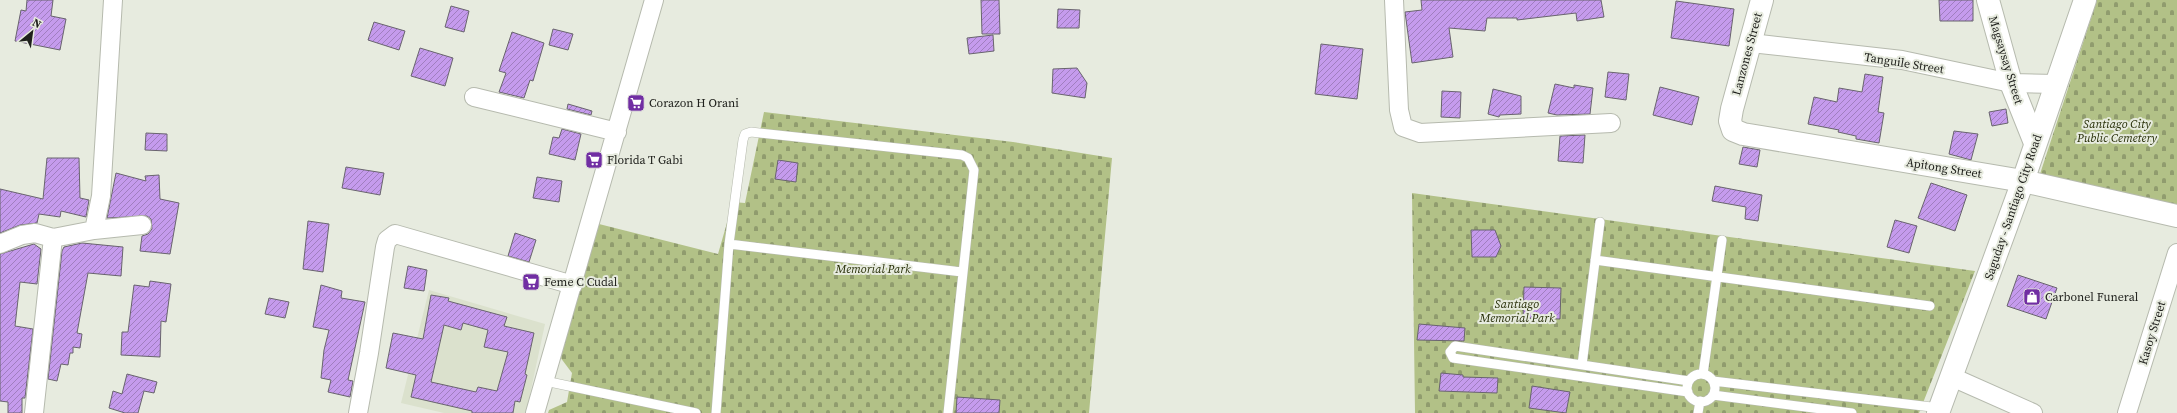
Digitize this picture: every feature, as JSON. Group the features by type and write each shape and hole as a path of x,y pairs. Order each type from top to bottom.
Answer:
{"street":[{"path":"94,230 101,196 113,0"},
{"path":"535,413 654,0"},
{"path":"1394,0 1399,110 1403,127 1420,133 1611,123"},
{"name":"Lanzones Street","path":"1732,109 1762,0"},
{"name":"Magsaysay Street","path":"1988,0 2011,83 2035,143"},
{"name":"Saguday - Santiago City Road","path":"1939,411 2023,181 2085,0"},
{"name":"Tanguile Street","path":"1751,43 1902,60 2011,83 2056,84"},
{"path":"474,97 617,132"},
{"name":"Apitong Street","path":"1732,109 1730,120 1732,130 1743,134 2023,181 2177,216"},
{"path":"0,244 22,235 35,233 53,238 94,230 142,226"},
{"path":"358,413 370,353 385,247 390,237 395,234 572,285"},
{"path":"34,413 53,238"},
{"name":"Kasoy Street","path":"2127,413 2177,253"},
{"path":"1952,377 2033,413"}],"lane":[{"path":"716,413 729,244 743,140 747,132 962,155 968,158 974,170 948,413"},
{"path":"1582,365 1600,222"},
{"path":"1703,374 1722,240"},
{"path":"729,244 962,272"},
{"path":"1595,260 1930,306"},
{"path":"1689,380 1455,346 1452,347 1450,352 1453,358 1688,392 1694,399 1700,401 1710,399 1713,395 1715,388 1713,381"},
{"path":"1688,392 1689,380 1694,376 1703,374 1713,381 1939,411"},
{"path":"545,381 696,413"},
{"path":"1713,395 1852,413"},
{"path":"1698,413 1700,401"}],"shaded area":[{"path":"429,290 545,324 526,413 444,413 401,403"}],"green space":[{"name":"Santiago City Public Cemetery","path":"2097,0 2177,0 2177,207 2040,174"},
{"name":"Memorial Park","path":"764,112 1013,142 1112,158 1089,413 548,413 549,410 567,402 572,373 560,357 599,224 718,254 733,202 745,203"},
{"name":"Santiago Memorial Park","path":"1412,193 1975,271 1919,413 1415,413"}],"building":[{"path":"27,0 53,0 51,16 66,19 60,50 15,41 21,10 26,11"},
{"path":"981,0 999,0 1000,34 982,34"},
{"path":"1421,0 1601,0 1604,17 1577,21 1576,13 1517,20 1517,18 1487,18 1485,31 1449,28 1453,57 1412,63 1405,12 1422,10"},
{"path":"1939,0 1973,0 1973,21 1940,21"},
{"path":"1676,1 1734,9 1729,46 1671,38"},
{"path":"451,6 469,11 464,32 445,27"},
{"path":"1058,9 1080,10 1079,28 1057,28"},
{"path":"374,22 405,31 399,50 368,40"},
{"path":"553,29 573,34 568,50 549,45"},
{"path":"512,32 544,43 533,81 530,80 524,98 499,92 506,73 499,71"},
{"path":"993,35 994,51 969,54 967,38"},
{"path":"1321,44 1363,49 1357,99 1315,94"},
{"path":"420,48 453,58 445,86 411,76"},
{"path":"1077,68 1087,83 1085,98 1052,93 1053,69"},
{"path":"1608,72 1629,74 1626,100 1605,97"},
{"path":"1865,74 1883,77 1878,112 1884,113 1879,143 1856,139 1856,136 1838,132 1839,130 1808,124 1814,97 1837,102 1839,88 1862,92"},
{"path":"1555,84 1574,88 1574,85 1593,88 1590,114 1557,115 1548,113"},
{"path":"1660,87 1699,97 1692,125 1653,115"},
{"path":"1493,89 1521,96 1521,114 1500,115 1499,117 1488,114"},
{"path":"1442,91 1461,92 1460,118 1441,117"},
{"path":"568,104 592,111 591,115 567,109"},
{"path":"2006,109 2008,123 1992,126 1989,112"},
{"path":"562,129 581,134 575,160 549,154 553,137 559,138"},
{"path":"1954,131 1978,134 1971,160 1949,154"},
{"path":"146,133 167,134 167,151 145,150"},
{"path":"1585,135 1583,163 1558,161 1560,136"},
{"path":"1743,147 1760,150 1757,167 1739,164"},
{"path":"47,158 79,158 80,198 89,200 86,217 61,211 60,217 39,214 37,223 20,225 0,233 0,189 43,199"},
{"path":"778,160 798,163 796,182 775,179"},
{"path":"346,167 384,173 380,195 342,188"},
{"path":"116,173 146,181 145,176 159,175 160,199 179,203 170,254 140,251 142,236 148,234 152,229 151,219 147,216 107,218"},
{"path":"537,177 562,181 559,202 533,198"},
{"path":"1931,183 1967,195 1955,231 1918,218"},
{"path":"1715,186 1762,195 1758,221 1745,219 1746,207 1712,201"},
{"path":"1895,220 1917,226 1909,253 1887,247"},
{"path":"308,221 329,224 323,272 303,269"},
{"path":"1471,230 1495,230 1501,246 1496,257 1472,257"},
{"path":"515,233 536,240 529,262 508,256"},
{"path":"82,243 123,247 121,276 88,273 77,333 82,334 80,348 73,347 73,353 70,353 68,365 61,364 57,381 48,379 62,251 64,247"},
{"path":"34,244 41,249 37,284 20,282 15,326 33,329 25,398 22,398 22,413 8,413 8,402 0,401 0,254"},
{"path":"408,266 427,270 424,291 404,288"},
{"name":"Carbonel Funeral","path":"2018,275 2057,288 2046,319 2007,306"},
{"path":"150,281 171,284 166,322 161,321 160,357 121,355 122,332 128,332 134,285 149,287"},
{"path":"321,285 342,291 341,298 365,302 348,380 353,381 350,397 328,392 331,380 321,378 324,350 329,330 313,327"},
{"path":"1524,287 1561,288 1560,319 1523,318"},
{"path":"431,295 449,298 448,301 507,317 504,326 534,333 525,374 527,375 520,402 515,401 513,413 472,413 472,411 411,397 416,375 386,368 393,333 423,339","holes":["463,323 488,330 484,347 508,352 497,391 478,387 476,392 431,382 444,325 461,330"]},
{"path":"269,298 289,302 285,318 265,314"},
{"path":"1419,324 1465,328 1464,341 1417,340"},
{"path":"1441,373 1463,375 1463,377 1498,378 1497,393 1439,391"},
{"path":"127,374 157,382 154,393 144,391 138,413 125,413 109,408 113,391 122,394"},
{"path":"1532,386 1570,392 1566,413 1529,408"},
{"path":"957,397 1000,400 999,413 956,413"}],"place":[{"name":"Corazon H Orani","path":"636,103"},
{"name":"Florida T Gabi","path":"594,160"},
{"name":"Feme C Cudal","path":"531,282"},
{"name":"Carbonel Funeral","path":"2032,297"}]}
